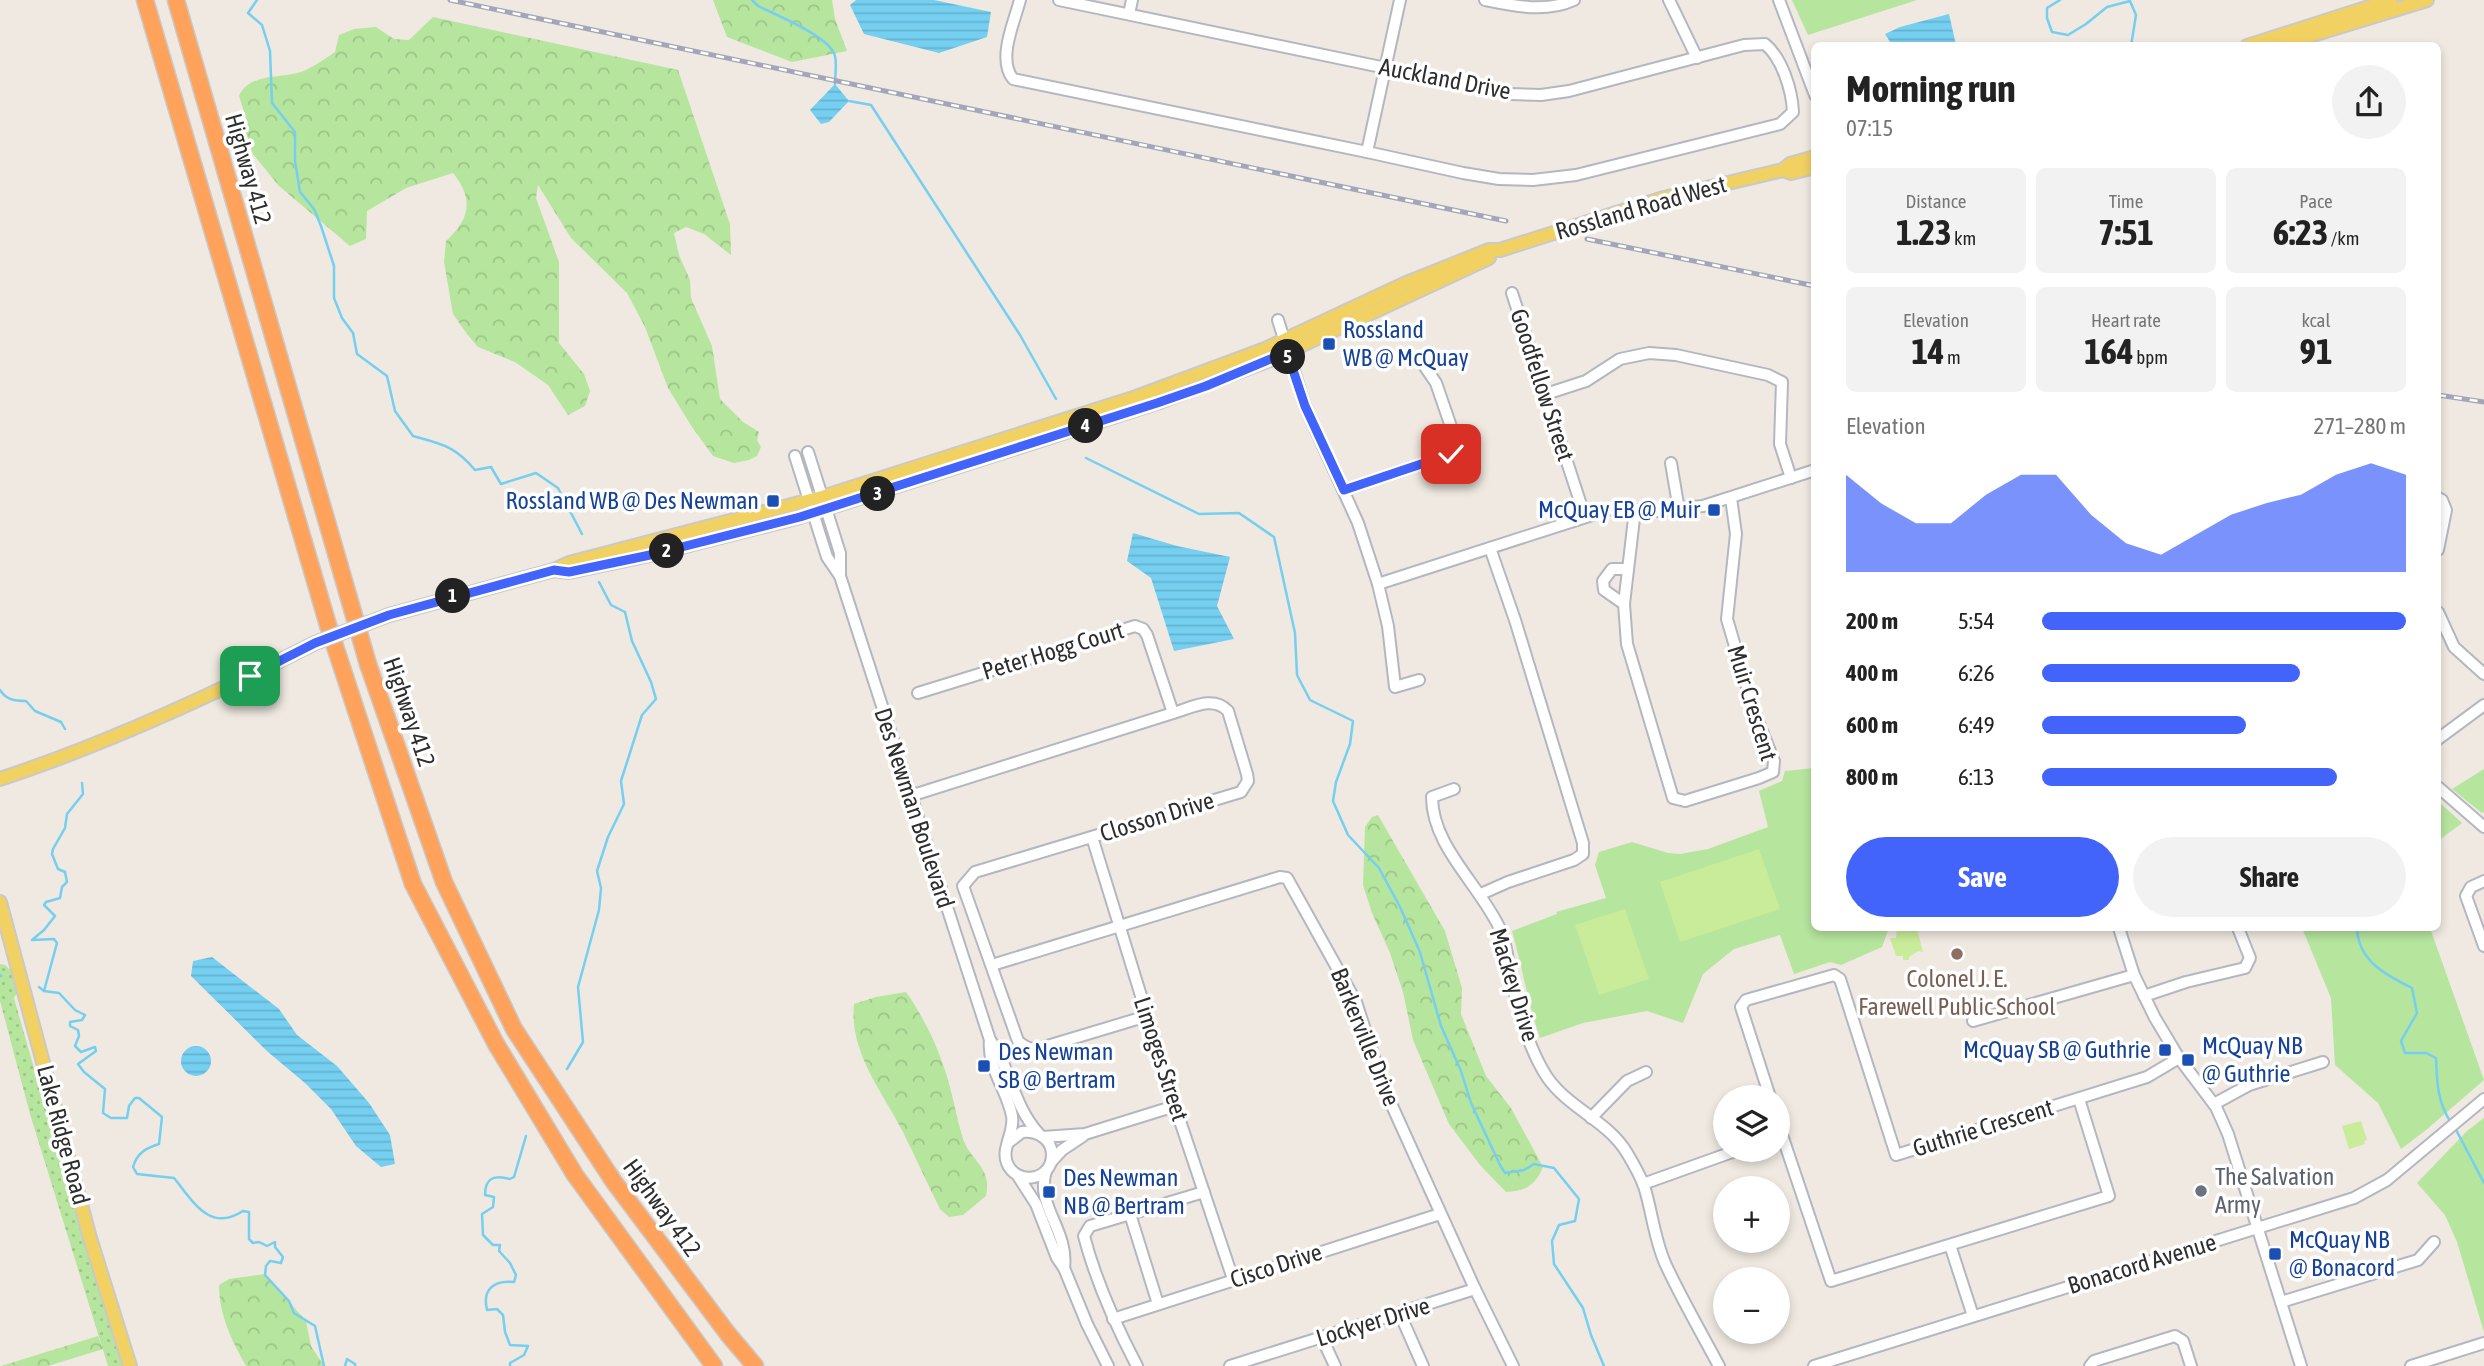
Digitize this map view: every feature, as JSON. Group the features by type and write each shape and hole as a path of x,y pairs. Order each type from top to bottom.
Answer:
{"highway":[{"name":"Highway 412","path":"145,0 328,625 412,884 496,1044 575,1175 715,1366"},
{"name":"Highway 412","path":"176,0 368,664 444,882 522,1040 614,1182 755,1366"}],"main road":[{"path":"2259,42 2391,0"},
{"path":"2290,42 2426,0"},
{"name":"Rossland Road West","path":"0,779 92,747 250,676 315,643 389,615 554,570 569,563 818,505 1285,346 1446,267 1489,250 1500,250 1664,198 1783,170 1790,164 1811,158"},
{"name":"Rossland Road West","path":"1783,170 1791,173 1811,168"},
{"name":"Lake Ridge Road","path":"0,902 84,1216 130,1366"}],"street":[{"path":"1020,0 1005,61 1013,79 1367,152 1400,0"},
{"name":"Auckland Drive","path":"1059,0 1511,94 1541,95 1580,88 1744,45 1765,44 1774,52 1792,102 1793,112 1780,124 1645,159 1555,178 1499,179 1367,152"},
{"path":"1129,14 1132,0"},
{"path":"1488,0 1516,7 1556,6 1574,0"},
{"path":"1669,0 1697,58"},
{"path":"1779,0 1811,84"},
{"name":"Goodfellow Street","path":"1512,293 1585,517"},
{"path":"1278,320 1305,406 1358,523 1378,584 1388,626 1395,687 1419,680"},
{"path":"1546,394 1586,381 1620,359 1649,352 1676,355 1768,375 1782,382 1780,444 1791,478"},
{"path":"1344,490 1451,454 1458,447 1437,383 1421,361"},
{"name":"Des Newman Boulevard","path":"808,452 818,505"},
{"name":"Des Newman Boulevard","path":"795,456 840,553 840,576 990,1040 997,1049 1020,1107 1041,1135"},
{"path":"1671,463 1679,510"},
{"path":"1378,584 1611,509 1679,510 1731,498 1811,471"},
{"name":"Muir Crescent","path":"1635,510 1624,604 1627,643 1673,798 1685,801 1773,772 1774,761 1754,711 1727,619 1735,534 1731,498"},
{"path":"2441,500 2446,510 2441,535"},
{"path":"1481,894 1574,860 1583,854 1583,843 1515,620 1490,548"},
{"path":"1624,604 1604,590 1603,581 1612,569 1628,569"},
{"path":"2441,618 2455,647 2484,674"},
{"name":"Peter Hogg Court","path":"918,693 1135,626 1143,629 1147,635 1173,713"},
{"name":"Closson Drive","path":"910,796 1173,713 1212,702 1222,705 1228,711 1247,774 1248,781 1241,792 975,872 963,886 1018,1041 1027,1048 1034,1050 1147,1016"},
{"path":"2441,737 2484,705"},
{"name":"Mackey Drive","path":"1454,789 1432,797 1432,815 1452,855 1481,894 1502,933 1514,993 1540,1065 1560,1094 1625,1150 1643,1184 1665,1263 1719,1366"},
{"path":"2441,790 2484,827"},
{"name":"Limoges Street","path":"1092,837 1175,1106 1233,1279"},
{"name":"Barkerville Drive","path":"992,965 1280,877 1287,878 1356,1002 1384,1088 1440,1214 1513,1366"},
{"path":"2484,881 2471,887 2466,897 2484,946"},
{"path":"2120,931 2144,996 2179,1058 2214,1104 2228,1134 2301,1366"},
{"path":"2144,996 2186,982 2245,968 2250,958 2239,931"},
{"name":"Guthrie Crescent","path":"1766,1085 1741,1007 1746,1000 1834,975 1840,979 1896,1155 2147,1077 2179,1058"},
{"path":"1973,1020 2134,975"},
{"name":"Des Newman Boulevard","path":"990,1040 988,1054 1013,1119 1009,1142"},
{"path":"2214,1104 2249,1085 2323,1062"},
{"path":"1591,1118 1628,1081 1646,1072"},
{"name":"Guthrie Crescent","path":"1789,1162 1831,1282 2109,1196 2079,1099"},
{"name":"Bonacord Avenue","path":"1814,1366 2354,1198 2373,1189 2484,1099"},
{"path":"1108,1366 1057,1258 1037,1204 1007,1165 1005,1157 1009,1142 1022,1132 1041,1135 1085,1134 1175,1106"},
{"path":"1018,1176 1033,1178 1062,1150 1085,1134"},
{"path":"1041,1135 1051,1148 1043,1193 1062,1236 1066,1253 1064,1268"},
{"path":"1643,1184 1713,1159"},
{"path":"1137,1366 1113,1319 1084,1236 1090,1226 1204,1192"},
{"path":"1130,1214 1158,1304"},
{"name":"Cisco Drive","path":"1113,1319 1440,1214"},
{"path":"2281,1302 2418,1260 2434,1242"},
{"path":"1950,1245 1973,1316"},
{"name":"Lockyer Drive","path":"1230,1366 1475,1289"},
{"path":"1399,1314 1423,1366"},
{"path":"2090,1366 2094,1362 2175,1336 2183,1341 2191,1366"},
{"path":"1322,1338 1335,1366"},
{"path":"2411,1366 2484,1343"}],"green space":[{"path":"713,0 832,0 835,19 847,51 792,62 727,37"},
{"path":"1792,0 1917,0 1808,35"},
{"path":"433,17 678,70 730,224 731,255 704,234 686,227 674,233 679,255 690,280 691,298 712,346 720,399 743,422 759,432 757,440 761,447 757,456 734,463 713,456 668,388 645,327 627,293 571,238 538,185 536,198 559,262 559,343 584,374 590,391 585,406 568,415 548,385 515,362 478,347 453,314 444,262 446,241 460,225 467,201 453,173 406,188 367,211 366,239 350,246 279,186 253,154 246,135 246,118 239,96 244,88 259,79 306,70 335,52 339,35 354,29 376,27 394,39 409,40"},
{"path":"1811,768 1811,931 1888,931 1882,947 1841,965 1830,962 1794,974 1780,935 1734,949 1703,974 1683,1023 1647,1011 1583,1023 1540,1038 1512,931 1557,914 1556,912 1606,898 1595,865 1599,852 1632,842 1680,854 1708,849 1768,827 1759,791 1782,781 1785,771"},
{"path":"2484,769 2484,812 2482,813 2452,789"},
{"path":"2441,804 2462,823 2441,839"},
{"path":"1378,815 1445,931 1462,988 1461,1014 1486,1076 1511,1108 1543,1167 1537,1179 1524,1189 1506,1192 1480,1165 1449,1124 1413,1040 1403,992 1363,885 1365,827 1372,817"},
{"path":"1759,849 1780,909 1680,942 1660,882"},
{"path":"1625,909 1649,979 1599,995 1575,925"},
{"path":"1897,931 1918,931 1923,952 1918,951 1909,957 1909,960 1903,960 1903,956 1896,956 1890,938 1896,938"},
{"path":"2303,931 2431,931 2484,1080 2401,1149 2378,1103 2335,1065 2331,998"},
{"path":"0,964 5,965 23,982 14,998 83,1240 123,1366 108,1366 30,1114 0,1001"},
{"path":"906,992 936,1046 963,1139 986,1178 986,1196 963,1215 949,1217 940,1209 902,1130 868,1070 856,1038 854,1004"},
{"path":"2484,1118 2484,1332 2457,1242 2445,1215 2417,1183 2467,1131"},
{"path":"2361,1121 2367,1140 2364,1141 2365,1144 2349,1149 2342,1126"},
{"path":"265,1274 306,1321 311,1346 324,1366 246,1366 224,1317 219,1285 229,1279"},
{"path":"98,1336 103,1349 48,1366 1,1366"}],"water":[{"path":"856,0 934,0 991,12 987,37 939,53 864,34 850,5"},
{"path":"1949,14 1955,42 1890,42 1885,34 1900,27"},
{"path":"835,84 849,101 829,122 821,124 810,110"},
{"path":"1133,533 1230,557 1217,606 1234,639 1174,651 1151,578 1127,561"},
{"path":"212,957 279,1009 297,1035 337,1066 369,1103 390,1135 395,1164 381,1167 356,1146 331,1109 191,976 193,961"},
{"path":"196,1046 207,1050 211,1061 207,1072 196,1076 185,1072 181,1061 185,1050"}],"waterway":[{"path":"257,0 248,13 262,25 270,51 272,103 295,132 295,161 300,192 314,209 321,226 334,266 334,298 342,318 353,333 357,354 387,376 395,411 413,436 447,447 475,470 491,467 501,484 536,473 558,488 582,534"},
{"path":"752,0 758,6 824,41 836,59 835,84"},
{"path":"2060,0 2047,8 2047,18 2052,32 2068,35 2107,7 2130,1 2136,15 2132,42"},
{"path":"849,101 871,105 1020,335 1056,399"},
{"path":"1086,458 1199,514 1239,513 1274,537 1295,633 1297,675 1310,700 1353,721 1350,744 1336,782 1333,801 1348,835 1379,868 1400,907 1420,952 1441,1026 1461,1071 1471,1103 1500,1165 1505,1173 1524,1170 1534,1164 1554,1168 1579,1199 1575,1221 1559,1225 1552,1241 1554,1264 1583,1308 1604,1366"},
{"path":"567,1069 583,1042 578,987 599,910 601,888 597,871 608,837 624,804 621,781 642,715 656,699 632,641 625,612 611,605 599,582"},
{"path":"0,690 11,699 26,701 35,711 61,722 65,729"},
{"path":"44,991 57,943 54,939 32,940 55,916 44,905 60,898 62,887 67,882 65,872 58,869 52,854 65,828 67,814 83,794 82,783"},
{"path":"2358,931 2362,949 2368,958 2383,972 2412,988 2417,1013 2401,1041 2405,1053 2426,1053 2436,1058 2440,1098 2450,1121"},
{"path":"39,987 44,991 59,993 75,1010 85,1015 82,1020 70,1022 70,1026 78,1030 75,1046 81,1052 95,1047 96,1051 78,1064 105,1089 103,1113 111,1118 127,1118 129,1106 135,1098 139,1098 162,1117 159,1144 146,1149 137,1158 133,1167 137,1174 174,1178 195,1204 211,1216 231,1217 243,1211 249,1212 249,1239 253,1243 259,1242 267,1246 275,1242 275,1247 283,1257 281,1263 270,1261 265,1275 289,1301 294,1313 315,1326 324,1366"},
{"path":"2454,1126 2484,1183"},
{"path":"510,1366 510,1363 524,1355 528,1346 510,1345 503,1315 497,1309 487,1310 486,1296 495,1284 514,1282 516,1275 499,1251 500,1245 493,1245 483,1235 482,1214 493,1207 494,1197 485,1195 487,1184 495,1178 514,1177 526,1136"},
{"path":"345,1366 347,1359 355,1366"}],"railway":[{"path":"450,0 1506,221"},
{"path":"1587,239 1811,285"},
{"path":"2441,395 2484,402"}],"place":[{"name":"Rossland WB @ McQuay","path":"1329,344"},
{"name":"Rossland WB @ Des Newman","path":"773,501"},
{"name":"McQuay EB @ Muir","path":"1714,510"},
{"name":"Colonel J. E. Farewell Public School","path":"1957,954"},
{"name":"McQuay SB @ Guthrie","path":"2165,1050"},
{"name":"McQuay NB @ Guthrie","path":"2188,1060"},
{"name":"Des Newman SB @ Bertram","path":"984,1066"},
{"name":"The Salvation Army","path":"2201,1191"},
{"name":"Des Newman NB @ Bertram","path":"1049,1192"},
{"name":"McQuay NB @ Bonacord","path":"2275,1254"}],"route":[{"path":"250,676 315,643 389,615 554,570 569,572 650,555 839,506 1157,403 1287,352 1305,406 1344,490 1451,454"}]}
